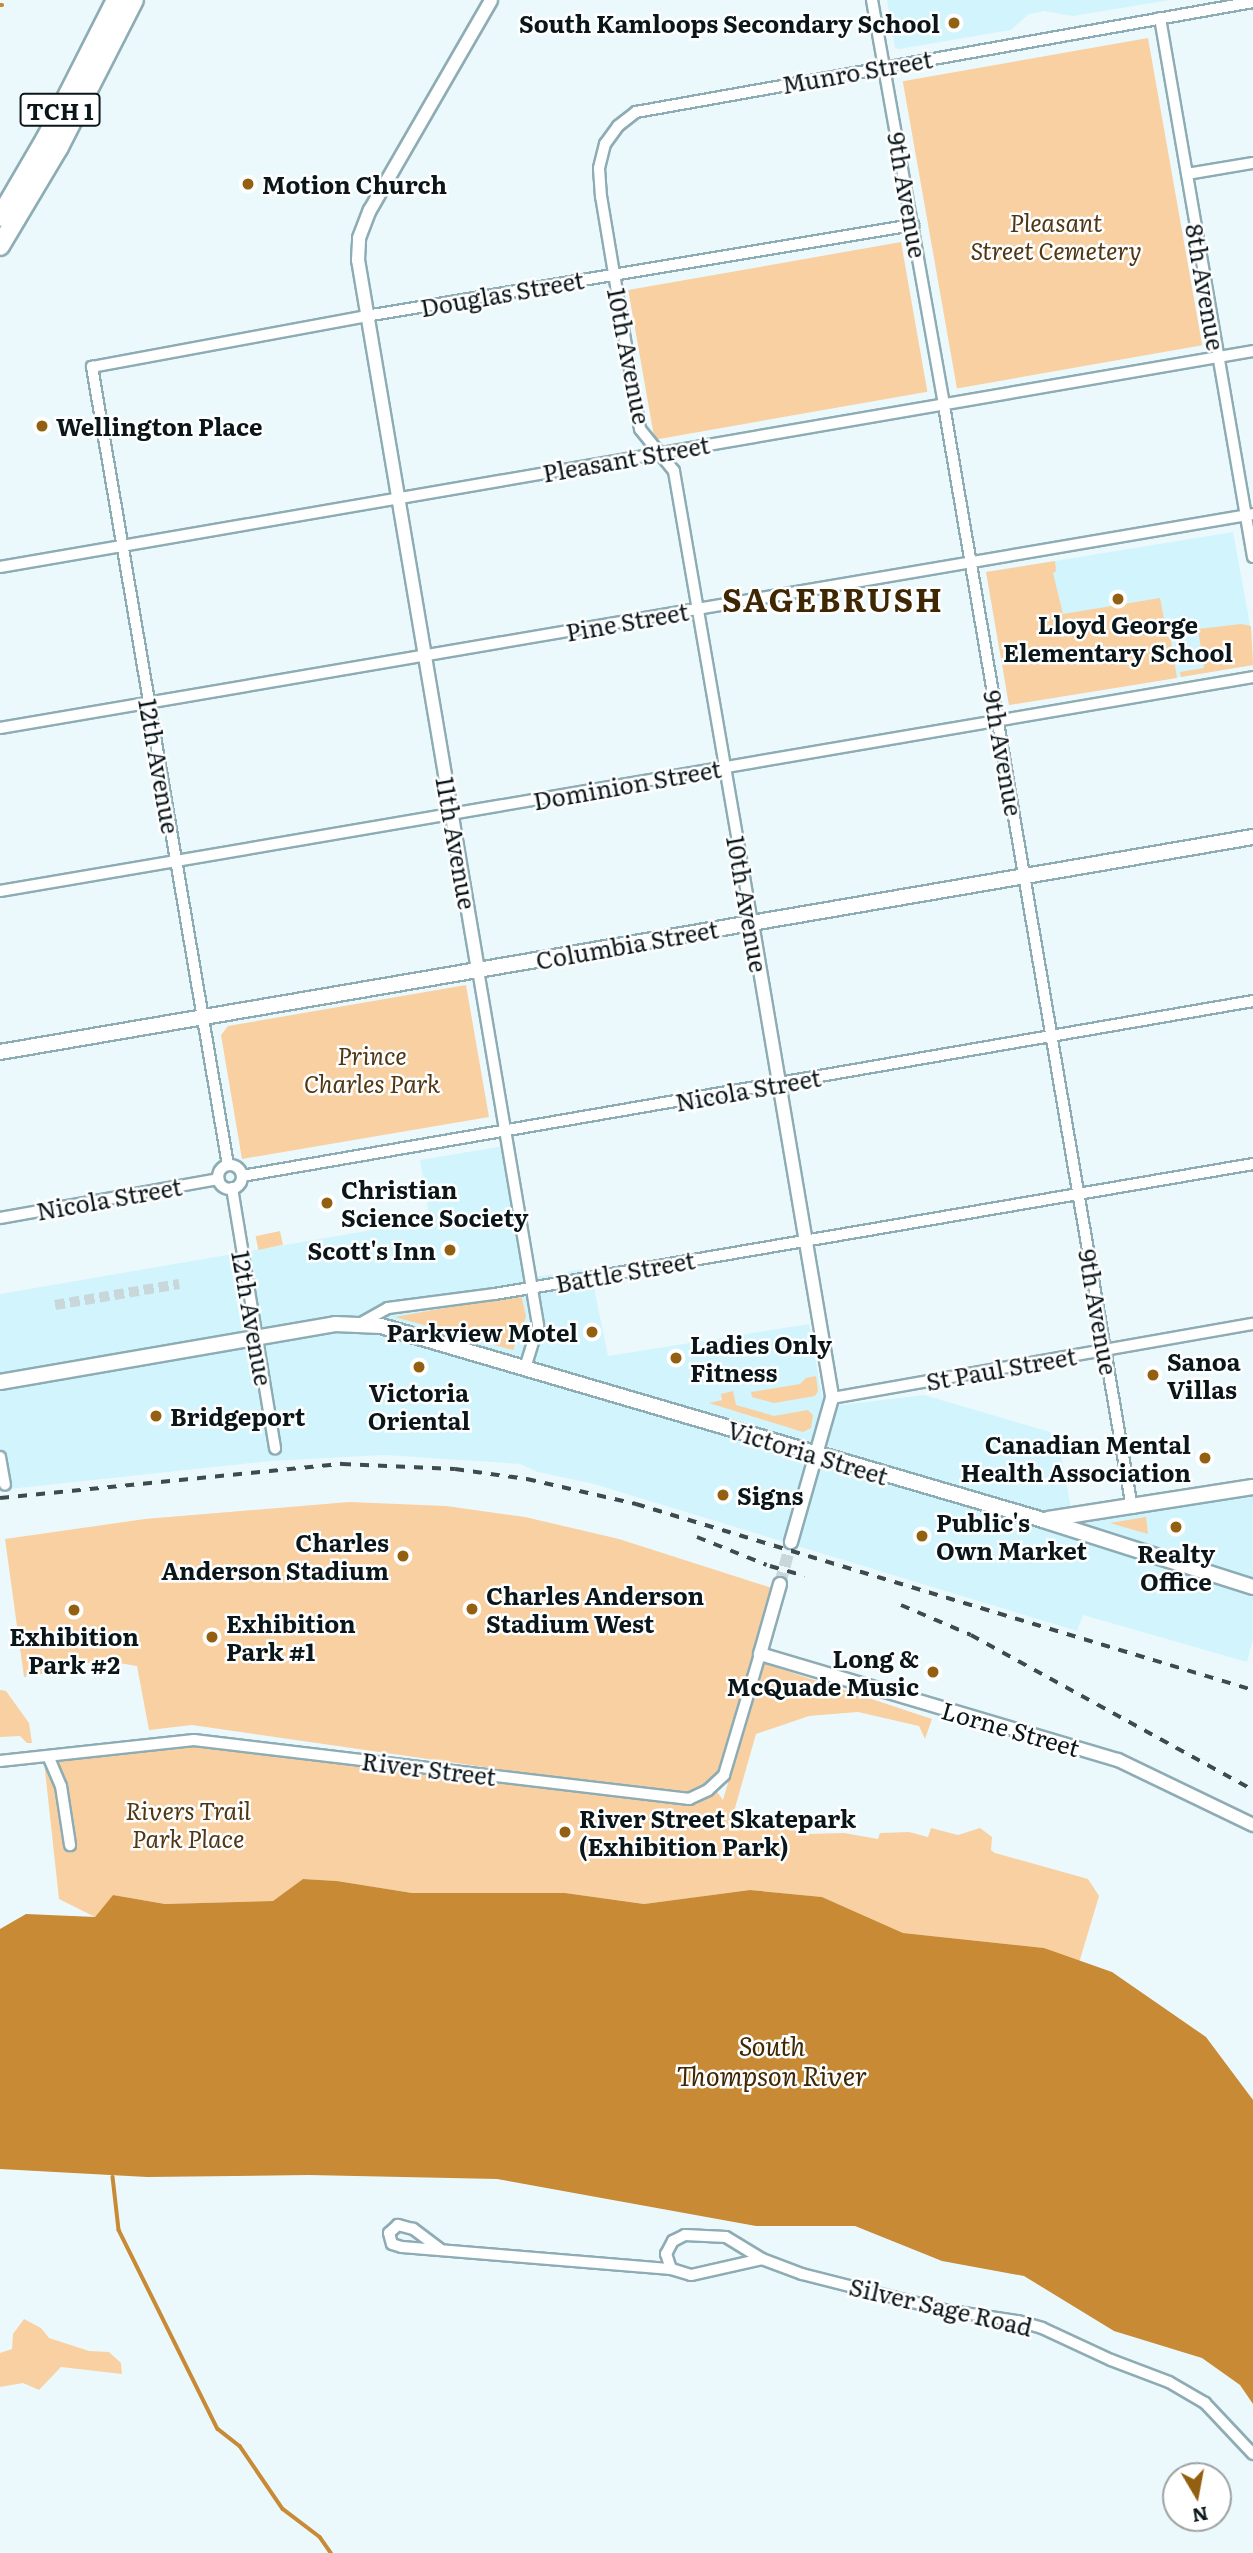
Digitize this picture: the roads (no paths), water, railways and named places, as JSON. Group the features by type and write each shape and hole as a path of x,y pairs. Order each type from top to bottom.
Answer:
{"highway":[{"name":"TCH 1","path":"0,217 46,138 116,0"},
{"name":"TCH 1","path":"0,246 59,147 134,0"}],"main road":[{"name":"Columbia Street","path":"0,1052 1253,837"},
{"name":"Battle Street","path":"0,1382 361,1323"},
{"name":"Victoria Street","path":"361,1323 400,1331 525,1367 817,1456 1043,1520 1253,1587"},
{"path":"1043,1520 1253,1487"}],"street":[{"name":"11th Avenue","path":"491,0 370,210 359,238 358,260 538,1326 525,1367"},
{"name":"9th Avenue","path":"872,0 999,720 1132,1508"},
{"name":"Munro Street","path":"614,274 599,168 605,144 618,126 636,112 1253,2"},
{"name":"8th Avenue","path":"1160,18 1218,357 1250,515 1253,557"},
{"path":"1187,174 1253,163"},
{"name":"Douglas Street","path":"92,367 366,316 912,225"},
{"name":"10th Avenue","path":"614,274 640,429 674,471 832,1398 792,1542"},
{"name":"Pleasant Street","path":"0,567 1253,351"},
{"name":"12th Avenue","path":"92,367 228,1165"},
{"name":"Pine Street","path":"0,728 1250,515"},
{"name":"Dominion Street","path":"0,891 1253,677"},
{"name":"Nicola Street","path":"242,1175 1253,1001"},
{"name":"Battle Street","path":"361,1323 388,1308 530,1287 1253,1164"},
{"path":"228,1165 237,1167 242,1175 239,1184 232,1188 222,1185 219,1179 220,1171 228,1165"},
{"name":"Nicola Street","path":"0,1218 219,1179"},
{"name":"12th Avenue","path":"232,1188 275,1448"},
{"name":"St Paul Street","path":"832,1398 1253,1324"},
{"path":"0,1457 5,1485"},
{"path":"760,1654 780,1584"},
{"name":"River Street","path":"0,1761 49,1758 194,1740 689,1799 708,1790 724,1775 760,1654"},
{"name":"Lorne Street","path":"760,1654 1118,1760 1253,1825"},
{"path":"49,1758 61,1786 70,1845"},
{"path":"440,2249 413,2229 397,2225 388,2233 392,2244 402,2247 671,2269 691,2274 762,2259"},
{"name":"Silver Sage Road","path":"671,2269 666,2254 673,2241 685,2235 726,2237 762,2259 802,2274 944,2310 1018,2321 1042,2328 1111,2360 1169,2382 1205,2403 1253,2454"}],"water":[{"name":"South Thompson River","path":"303,1879 337,1881 412,1893 565,1893 644,1904 750,1890 822,1897 903,1933 1044,1948 1112,1972 1206,2037 1253,2100 1253,2404 1240,2385 1202,2358 1114,2331 1024,2276 942,2261 855,2226 756,2226 497,2179 309,2175 147,2177 0,2169 0,1929 26,1914 95,1917 113,1895 165,1904 273,1901"}],"waterway":[{"path":"113,2177 119,2230 218,2429 240,2446 283,2509 320,2537 331,2553"}],"tunnel":[{"path":"55,1305 179,1284"},
{"path":"780,1584 791,1542"}],"railway":[{"path":"0,1498 342,1464 455,1469 527,1479 636,1504 1253,1690"},
{"path":"697,1537 767,1565"},
{"path":"770,1566 805,1576"},
{"path":"901,1605 971,1635 1253,1790"}],"place":[{"name":"South Kamloops Secondary School","path":"954,23"},
{"name":"Motion Church","path":"248,184"},
{"name":"Wellington Place","path":"42,426"},
{"name":"Lloyd George Elementary School","path":"1118,599"},
{"name":"Christian Science Society","path":"327,1203"},
{"name":"Scott's Inn","path":"450,1250"},
{"name":"Parkview Motel","path":"592,1332"},
{"name":"Ladies Only Fitness","path":"676,1358"},
{"name":"Victoria Oriental","path":"419,1367"},
{"name":"Sanoa Villas","path":"1153,1375"},
{"name":"Bridgeport","path":"156,1416"},
{"name":"Canadian Mental Health Association","path":"1205,1458"},
{"name":"Signs","path":"723,1495"},
{"name":"Realty Office","path":"1176,1527"},
{"name":"Public's Own Market","path":"922,1536"},
{"name":"Charles Anderson Stadium","path":"403,1556"},
{"name":"Charles Anderson Stadium West","path":"472,1609"},
{"name":"Exhibition Park #2","path":"74,1610"},
{"name":"Exhibition Park #1","path":"212,1637"},
{"name":"Long & McQuade Music","path":"933,1672"},
{"name":"River Street Skatepark (Exhibition Park)","path":"565,1832"}],"district":[{"name":"SAGEBRUSH","path":"833,598"}],"park label":[{"name":"Pleasant Street Cemetery","path":"1056,236"},
{"name":"Prince Charles Park","path":"372,1069"},
{"name":"Rivers Trail Park Place","path":"188,1824"}]}
